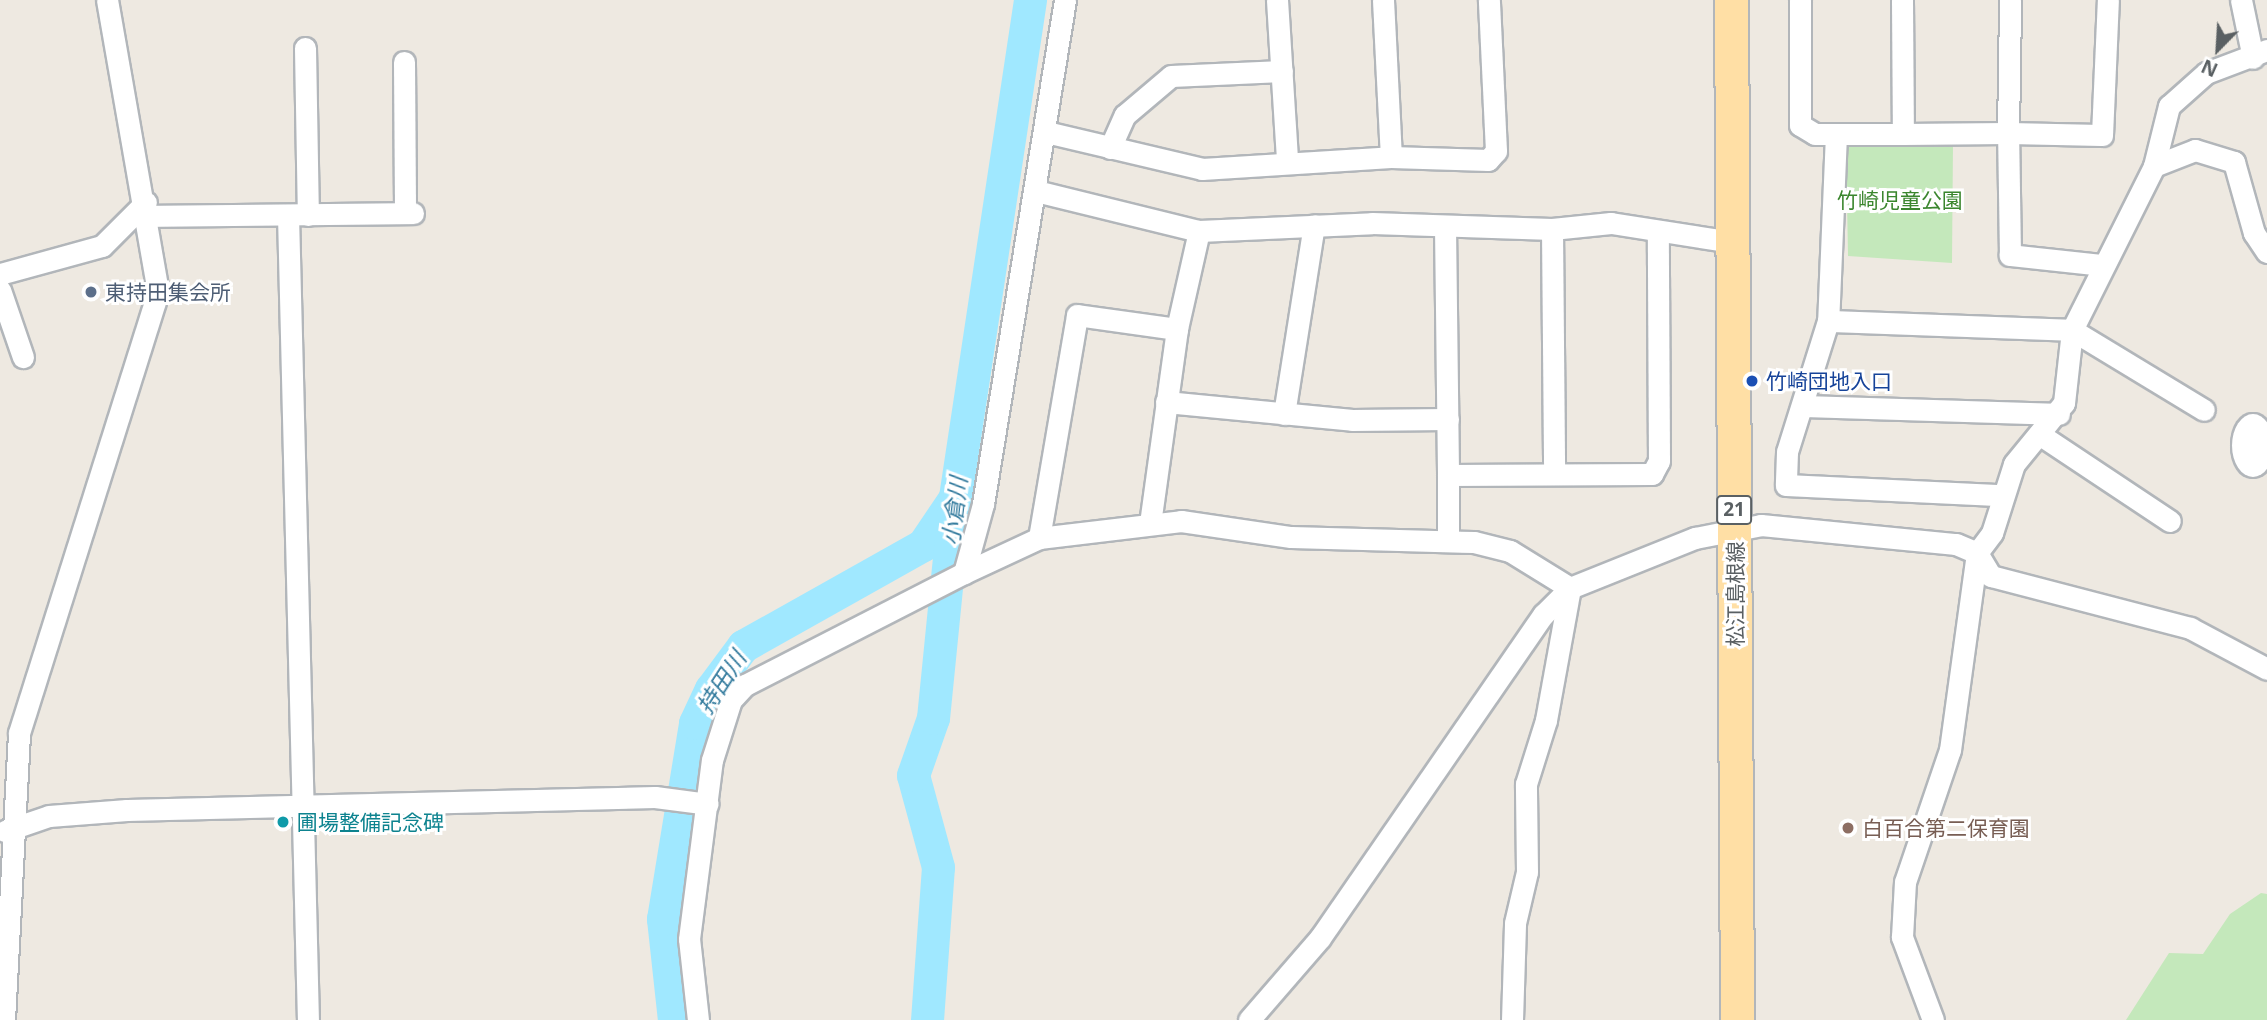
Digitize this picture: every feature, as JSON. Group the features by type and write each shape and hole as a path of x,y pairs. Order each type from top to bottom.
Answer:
{"main road":[{"name":"松江島根線","path":"1731,0 1737,1020"}],"street":[{"path":"4,1020 8,784 23,718 154,316 158,276 107,0"},
{"path":"962,574 983,504 1046,132 1065,0"},
{"path":"1277,0 1287,160"},
{"path":"1383,0 1391,157"},
{"path":"1046,132 1202,169 1287,160 1391,157 1488,160 1496,151 1489,0"},
{"path":"1800,0 1800,125 1836,134 2102,135 2108,0"},
{"path":"1902,0 1903,134"},
{"path":"2010,0 2010,256 2102,265"},
{"path":"1933,1020 1902,937 1905,882 1950,750 1977,553 1992,533 2014,464 2059,414 2072,330 2102,265 2154,166 2169,106 2185,86 2260,54 2241,0"},
{"path":"305,48 298,215 308,1020"},
{"path":"0,274 102,246 147,209 298,215 409,213 404,62"},
{"path":"1110,148 1125,115 1171,76 1282,71"},
{"path":"1836,134 1828,321 1806,406 1787,452 1786,485 2002,495"},
{"path":"2154,166 2195,150 2234,162 2254,233 2267,252"},
{"path":"1035,191 1199,231 1314,225 1552,229 1611,222 1658,232 1732,242"},
{"path":"1284,414 1314,225"},
{"path":"1445,226 1448,541"},
{"path":"1552,229 1555,473"},
{"path":"1150,523 1177,328 1199,231"},
{"path":"1448,475 1651,474 1659,461 1658,232"},
{"path":"0,290 23,357"},
{"path":"1040,538 1077,314 1177,328"},
{"path":"1828,321 2072,330 2204,410"},
{"path":"1166,402 1284,414 1448,419"},
{"path":"1806,406 2059,414"},
{"path":"2039,434 2170,521"},
{"path":"698,1020 689,939 704,803 721,718 745,685 962,574 1040,538 1181,521 1290,537 1448,541 1510,551 1570,588"},
{"path":"1249,1020 1306,957 1529,633 1570,588 1734,527 1956,544 1977,553 1991,576 2190,628 2264,661"},
{"path":"1512,1020 1515,923 1527,872 1526,784 1546,720 1570,588"},
{"path":"7,830 49,816 304,804 661,797 704,803"}],"green space":[{"name":"竹崎児童公園","path":"1953,143 1952,263 1848,256 1846,145"},
{"path":"2261,893 2267,894 2267,1020 2126,1020 2169,953 2203,954 2230,914"}],"waterway":[{"name":"小倉川","path":"927,1020 938,867 913,775 933,718 955,497 1030,0"},
{"name":"持田川","path":"674,1020 663,919 695,723 711,689 743,646 923,545 954,499"}],"place":[{"name":"東持田集会所","path":"91,292"},
{"name":"竹崎団地入口","path":"1752,381"},
{"name":"圃場整備記念碑","path":"283,822"},
{"name":"白百合第二保育園","path":"1848,828"}]}
